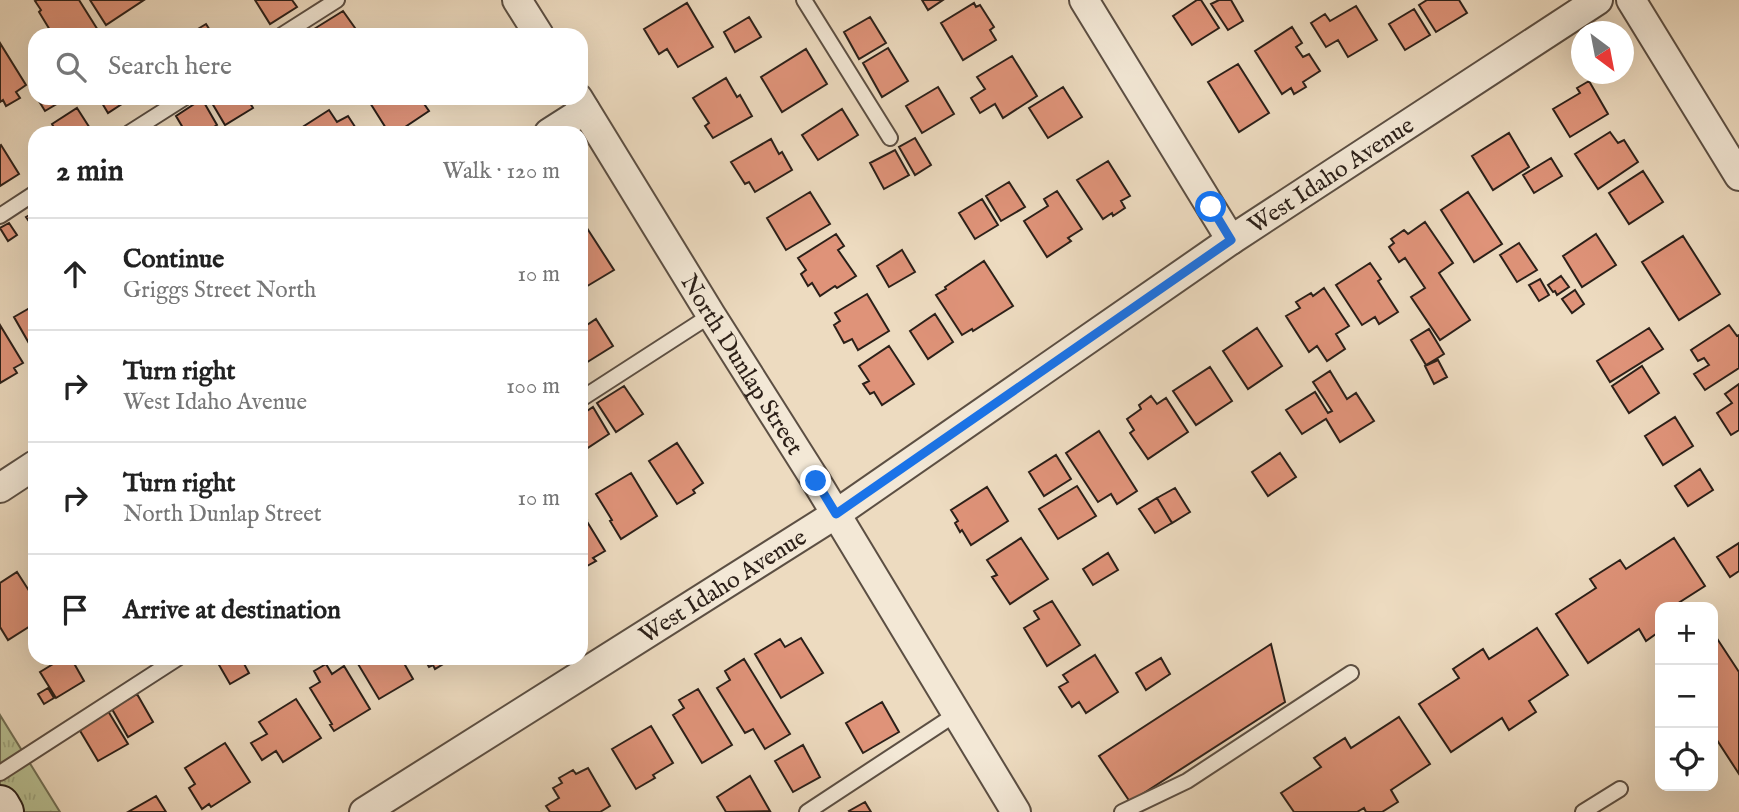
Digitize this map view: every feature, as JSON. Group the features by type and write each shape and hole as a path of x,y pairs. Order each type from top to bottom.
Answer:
{"main road":[{"path":"0,805 4,812"}],"street":[{"path":"517,0 535,28"},
{"path":"1084,0 1231,240"},
{"name":"West Idaho Avenue","path":"364,812 836,514 1231,240 1598,0"},
{"path":"1631,0 1739,176"},
{"path":"557,126 580,105"},
{"name":"North Dunlap Street","path":"582,105 836,514 1016,812"},
{"path":"0,488 28,470"}],"lane":[{"path":"293,28 337,0"},
{"path":"804,0 890,138"},
{"path":"140,126 173,105"},
{"path":"0,216 28,198"},
{"path":"588,394 711,315"},
{"path":"0,773 167,665"},
{"path":"1122,812 1187,781 1351,673"},
{"path":"807,812 956,714"},
{"path":"1583,812 1620,789"}],"green space":[{"path":"0,715 60,812 0,812"}],"building":[{"path":"79,0 97,28 49,28 35,1"},
{"path":"90,0 144,0 106,25"},
{"path":"255,0 292,0 297,7 270,24"},
{"path":"922,0 943,0 928,10"},
{"path":"1201,0 1219,28 1192,45 1173,16"},
{"path":"1219,0 1231,0 1243,21 1228,30 1211,4"},
{"path":"1427,0 1459,0 1467,13 1436,32 1419,5"},
{"path":"687,3 713,47 678,67 667,49 659,54 644,29"},
{"path":"974,3 976,7 980,5 994,27 990,30 996,40 963,60 941,23"},
{"path":"1356,6 1377,40 1348,57 1338,40 1326,47 1311,23 1325,14 1330,21"},
{"path":"1414,9 1430,35 1405,50 1389,24"},
{"path":"343,11 355,28 316,28"},
{"path":"749,17 761,37 735,52 724,32"},
{"path":"870,17 886,43 859,59 844,32"},
{"path":"1292,27 1302,43 1296,47 1303,57 1309,54 1320,71 1303,82 1306,87 1294,94 1291,88 1282,94 1255,51"},
{"path":"0,43 26,85 16,92 20,98 6,106 3,100 0,102"},
{"path":"888,48 908,81 882,97 863,63"},
{"path":"806,49 827,84 782,112 761,77"},
{"path":"1012,56 1037,96 1003,118 995,104 980,113 971,98 985,89 977,77"},
{"path":"1238,64 1269,113 1239,132 1208,82"},
{"path":"726,78 752,116 713,138 705,126 709,123 693,98"},
{"path":"1591,84 1608,114 1570,137 1553,109 1580,93 1577,88"},
{"path":"938,87 954,114 922,133 906,106"},
{"path":"1063,87 1082,117 1048,138 1029,108"},
{"path":"41,105 55,105 45,111"},
{"path":"103,105 120,105 108,113"},
{"path":"193,105 205,105 217,125 182,126 176,116"},
{"path":"213,105 251,105 253,108 225,125"},
{"path":"371,105 425,105 429,111 406,126 385,126"},
{"path":"77,108 89,126 53,126 52,124"},
{"path":"842,109 858,135 818,160 802,135"},
{"path":"329,110 337,122 348,116 354,126 304,126"},
{"path":"1610,132 1618,143 1624,140 1638,162 1598,189 1575,154"},
{"path":"1509,133 1529,167 1493,190 1472,156"},
{"path":"915,138 931,165 915,175 899,147"},
{"path":"771,139 792,170 755,192 749,182 745,184 731,162"},
{"path":"0,146 19,174 0,186"},
{"path":"895,150 909,175 884,189 870,163"},
{"path":"1551,158 1562,176 1534,193 1523,175"},
{"path":"1108,161 1130,196 1121,201 1125,208 1103,219 1077,180"},
{"path":"1643,171 1663,202 1629,224 1609,193"},
{"path":"1009,182 1025,207 1001,221 986,196"},
{"path":"1057,191 1082,229 1068,238 1071,241 1047,257 1024,221 1048,206 1044,199"},
{"path":"810,192 830,224 786,250 767,218"},
{"path":"1468,192 1502,244 1474,262 1441,210"},
{"path":"982,199 998,225 975,239 959,213"},
{"path":"1425,222 1453,263 1439,273 1470,320 1440,340 1411,297 1425,288 1405,258 1399,262 1389,247 1394,243 1391,239 1404,230 1408,234"},
{"path":"9,223 17,235 8,241 0,228"},
{"path":"588,230 614,270 588,286"},
{"path":"836,234 844,246 838,250 856,276 820,296 812,283 808,286 801,274 806,270 798,258"},
{"path":"1596,234 1616,265 1582,287 1563,256"},
{"path":"1683,236 1720,294 1679,320 1642,262"},
{"path":"1519,243 1537,270 1517,282 1500,255"},
{"path":"902,250 915,272 889,287 877,266"},
{"path":"984,261 1013,306 962,335 936,295"},
{"path":"1370,263 1398,312 1379,324 1375,317 1362,325 1336,285"},
{"path":"1561,276 1569,287 1557,295 1548,285"},
{"path":"1540,279 1549,295 1539,301 1529,285"},
{"path":"1324,288 1349,326 1336,334 1345,349 1327,361 1317,346 1309,352 1286,316 1300,308 1296,302 1311,293 1313,296"},
{"path":"1575,290 1584,304 1572,313 1562,299"},
{"path":"867,294 889,331 858,350 852,339 844,343 834,325 840,321 835,313"},
{"path":"28,309 28,342 14,317"},
{"path":"935,314 953,342 928,359 910,331"},
{"path":"596,319 613,346 588,362 588,324"},
{"path":"0,325 23,363 14,368 17,373 0,383"},
{"path":"1729,325 1737,336 1739,335 1739,368 1705,390 1694,374 1709,365 1704,358 1698,361 1691,350"},
{"path":"1257,328 1282,366 1248,389 1223,351"},
{"path":"1649,328 1663,349 1610,382 1597,361"},
{"path":"1429,329 1444,354 1426,365 1411,340"},
{"path":"889,346 914,384 882,405 874,392 870,394 863,384 869,381 859,366"},
{"path":"1438,360 1447,377 1434,384 1425,366"},
{"path":"1642,366 1659,393 1629,413 1612,386"},
{"path":"1210,367 1232,401 1196,425 1173,391"},
{"path":"1330,371 1347,399 1356,393 1374,421 1340,442 1326,419 1302,434 1286,410 1315,392 1328,413 1332,411 1313,382"},
{"path":"1739,384 1739,430 1731,435 1717,413 1732,403 1725,394"},
{"path":"624,386 643,414 616,432 597,403"},
{"path":"1151,396 1157,404 1166,398 1188,432 1148,459 1130,433 1134,430 1127,419 1141,409 1139,405"},
{"path":"593,407 609,434 588,448 588,410"},
{"path":"1675,417 1693,446 1663,465 1645,436"},
{"path":"1099,431 1137,491 1117,504 1111,494 1098,502 1066,453"},
{"path":"677,443 703,483 693,490 695,493 677,504 649,461"},
{"path":"1280,453 1296,477 1268,496 1252,472"},
{"path":"1056,455 1071,479 1044,496 1029,472"},
{"path":"1700,469 1713,490 1688,506 1675,486"},
{"path":"631,473 657,516 621,539 596,494"},
{"path":"1077,486 1096,516 1058,539 1039,509"},
{"path":"987,487 1008,521 971,545 962,530 960,532 955,523 958,521 951,510"},
{"path":"1175,488 1190,512 1172,523 1157,498"},
{"path":"1157,498 1172,523 1155,533 1139,509"},
{"path":"588,523 605,551 593,558 596,561 588,565"},
{"path":"1021,538 1048,579 1010,604 992,577 997,575 987,560"},
{"path":"1674,538 1705,586 1680,602 1655,602 1655,635 1646,641 1639,629 1588,663 1556,614 1596,588 1590,579 1620,560 1626,569"},
{"path":"1739,543 1739,571 1730,577 1717,557"},
{"path":"1108,553 1118,570 1093,585 1083,569"},
{"path":"17,572 28,589 28,627 8,640 0,627 0,583"},
{"path":"1052,601 1080,645 1047,666 1024,628 1039,619 1034,611"},
{"path":"1537,628 1568,675 1529,701 1536,712 1509,730 1502,718 1451,752 1419,704 1459,678 1453,669 1483,649 1489,659"},
{"path":"801,638 823,673 781,698 755,654 780,639 785,647"},
{"path":"1718,640 1739,672 1739,774 1718,742"},
{"path":"1271,644 1285,702 1130,802 1099,756"},
{"path":"1095,655 1118,692 1086,713 1079,702 1072,707 1059,687 1068,682 1063,675"},
{"path":"1161,658 1170,674 1146,690 1136,673"},
{"path":"744,659 790,734 765,749 753,729 745,733 717,688 730,680 725,671"},
{"path":"52,665 75,665 84,681 56,698 40,672"},
{"path":"219,665 245,665 249,673 230,684"},
{"path":"327,665 332,674 344,666 370,709 334,731 310,688 320,682 314,671"},
{"path":"359,665 405,665 413,679 379,699"},
{"path":"48,688 54,698 44,704 38,694"},
{"path":"698,689 732,745 702,763 673,715 684,708 679,700"},
{"path":"137,694 153,722 128,737 112,709"},
{"path":"296,699 321,738 283,762 276,751 262,760 251,743 267,734 259,722"},
{"path":"882,702 899,732 863,753 846,723"},
{"path":"108,711 128,744 98,761 79,729"},
{"path":"1399,717 1430,764 1391,790 1398,802 1382,812 1366,812 1364,808 1357,812 1294,812 1281,793 1321,767 1314,758 1345,738 1351,748"},
{"path":"651,726 673,763 636,789 612,749"},
{"path":"225,743 250,782 211,807 209,804 202,809 189,788 195,784 185,768"},
{"path":"803,745 820,777 793,792 775,761"},
{"path":"588,768 610,806 600,812 550,812 546,806 559,798 553,788 562,783 559,778 573,770 576,774"},
{"path":"750,776 770,811 726,812 717,797"},
{"path":"156,796 166,812 128,812"},
{"path":"865,802 871,812 849,811"}],"route":[{"path":"816,481 836,514 1231,240 1211,207"}]}
